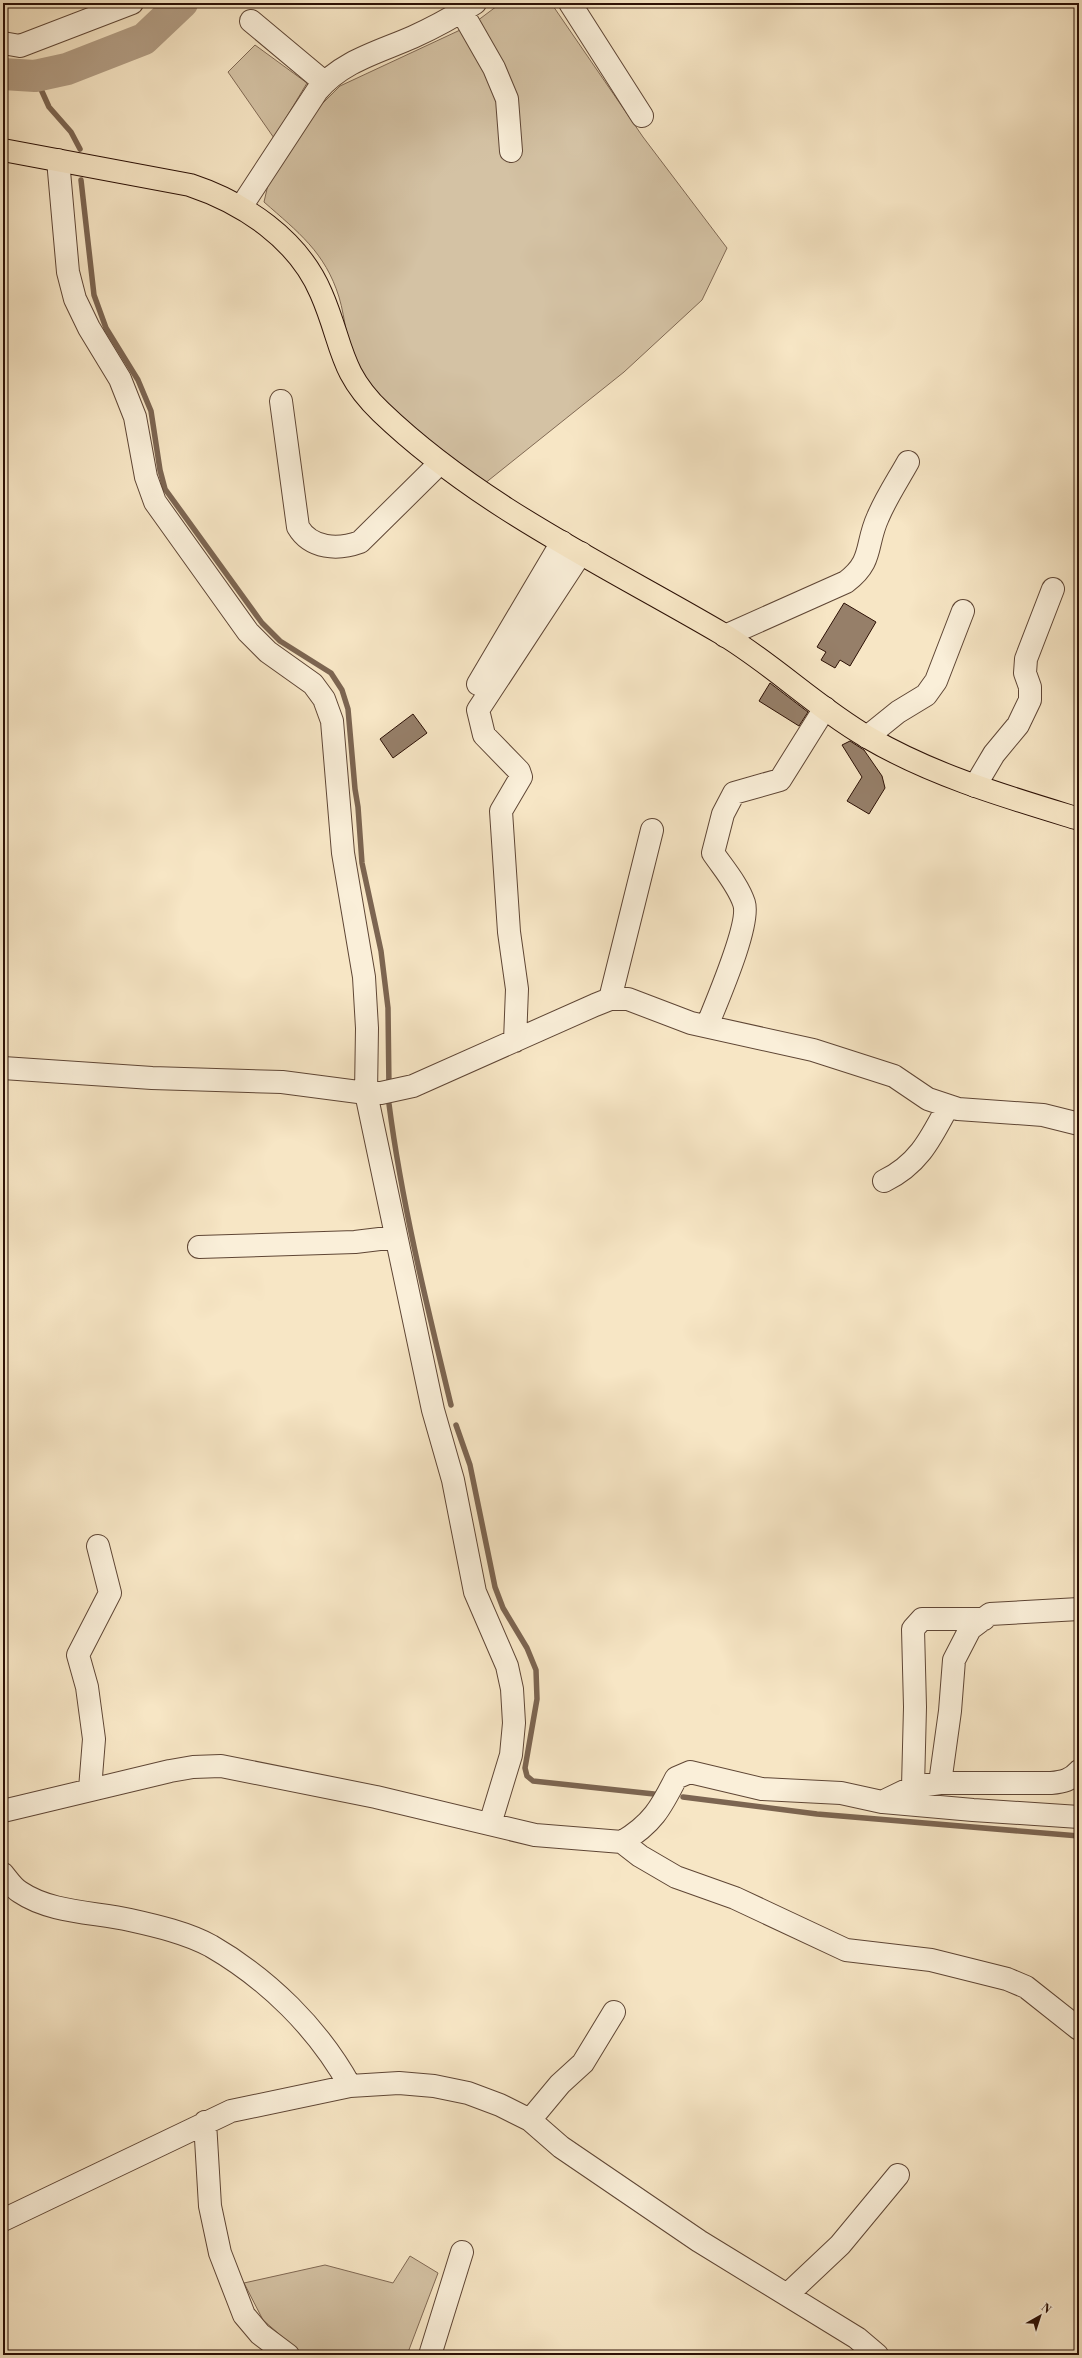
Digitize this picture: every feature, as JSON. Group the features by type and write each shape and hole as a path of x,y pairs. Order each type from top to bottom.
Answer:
{"main road":[{"path":"3,150 190,185 216,194 241,207 289,245 307,267 321,293 348,370 359,389 381,412 440,463 480,491 571,547 725,636 867,737 913,760 993,793 1079,819"}],"street":[{"path":"3,43 20,46 132,3"},
{"path":"570,3 642,116"},
{"path":"241,207 324,82 346,65 414,37 468,8 507,99 511,151"},
{"path":"251,21 324,82"},
{"path":"58,160 68,272 75,300 89,328 123,385 135,417 146,477 155,502 248,632 268,652 313,684 324,699 332,721 343,853 364,977 368,1028 366,1093 433,1410 456,1494 475,1592 507,1666 512,1689 514,1723 511,1755 490,1824"},
{"path":"281,401 298,527 304,537 316,545 348,547 360,542 440,463"},
{"path":"725,636 846,582 858,573 864,564 878,516 908,462"},
{"path":"515,1041 517,989 510,932 501,811 521,777 519,771 484,735 478,710 571,547"},
{"path":"975,786 994,754 1018,725 1030,700 1030,687 1025,673 1026,659 1053,589"},
{"path":"867,737 929,690 936,681 963,611"},
{"path":"707,1026 742,932 745,905 733,882 713,853 723,814 734,793 780,780 825,708"},
{"path":"610,999 652,830"},
{"path":"3,1068 152,1078 282,1082 366,1093 381,1093 413,1086 610,999 628,998 691,1023 813,1050 894,1076 928,1099 958,1109 1043,1115 1079,1124"},
{"path":"884,1181 902,1172 929,1142 948,1106"},
{"path":"199,1247 355,1242 396,1237"},
{"path":"90,1789 94,1739 87,1687 78,1655 110,1593 98,1546"},
{"path":"940,1783 950,1711 954,1660 970,1629 990,1614 1079,1609"},
{"path":"913,1788 915,1707 913,1629 922,1619 984,1619"},
{"path":"3,1811 90,1789 193,1767 221,1766 376,1797 535,1836 622,1842 640,1856 676,1877 735,1898 846,1950 931,1960 1007,1978 1026,1987 1079,2029"},
{"path":"622,1842 650,1822 661,1808 676,1778 690,1772 762,1788 841,1794 882,1802 1079,1817"},
{"path":"882,1802 913,1788 940,1783 1051,1784 1064,1781 1076,1774"},
{"path":"3,1874 18,1891 38,1901 170,1930 210,1946 248,1970 283,2000 313,2031 336,2060 350,2086"},
{"path":"530,2120 560,2084 583,2063 614,2012"},
{"path":"3,2220 205,2122 231,2111 350,2086 400,2083 434,2086 468,2093 500,2105 530,2120 561,2147 699,2242 856,2338 877,2355"},
{"path":"205,2122 210,2206 220,2253 244,2315 260,2334 288,2355"},
{"path":"787,2295 840,2245 898,2174"},
{"path":"430,2355 462,2252"}],"shaded area":[{"path":"501,3 551,3 643,137 727,248 702,300 624,372 484,484 400,416 371,384 359,367 351,351 339,297 326,267 299,233 264,202 270,176 312,114 340,86 473,24"},
{"path":"255,45 307,83 274,138 228,72"},
{"path":"410,2256 438,2273 407,2355 303,2355 263,2320 244,2283 325,2265 393,2283"}],"building":[{"path":"844,603 876,622 850,666 840,660 835,668 821,660 826,652 817,647"},
{"path":"770,683 808,712 799,726 759,701"},
{"path":"413,714 427,733 393,758 380,739"},
{"path":"850,741 864,750 882,776 885,788 869,814 847,801 862,777 842,745"}],"waterway":[{"path":"3,74 35,76 67,69 144,39 182,3"},
{"path":"35,76 49,107 71,132 80,149"},
{"path":"81,180 94,295 106,328 138,380 151,411 160,470 165,489 262,623 280,641 331,673 342,690 348,709 362,863 381,951 388,1008 389,1088"},
{"path":"389,1104 394,1142 408,1218 424,1293 451,1405"},
{"path":"456,1425 470,1465 495,1587 503,1608 527,1648 536,1670 537,1699 525,1768 527,1776 533,1781 654,1794"},
{"path":"683,1797 817,1814 1079,1836"}]}
